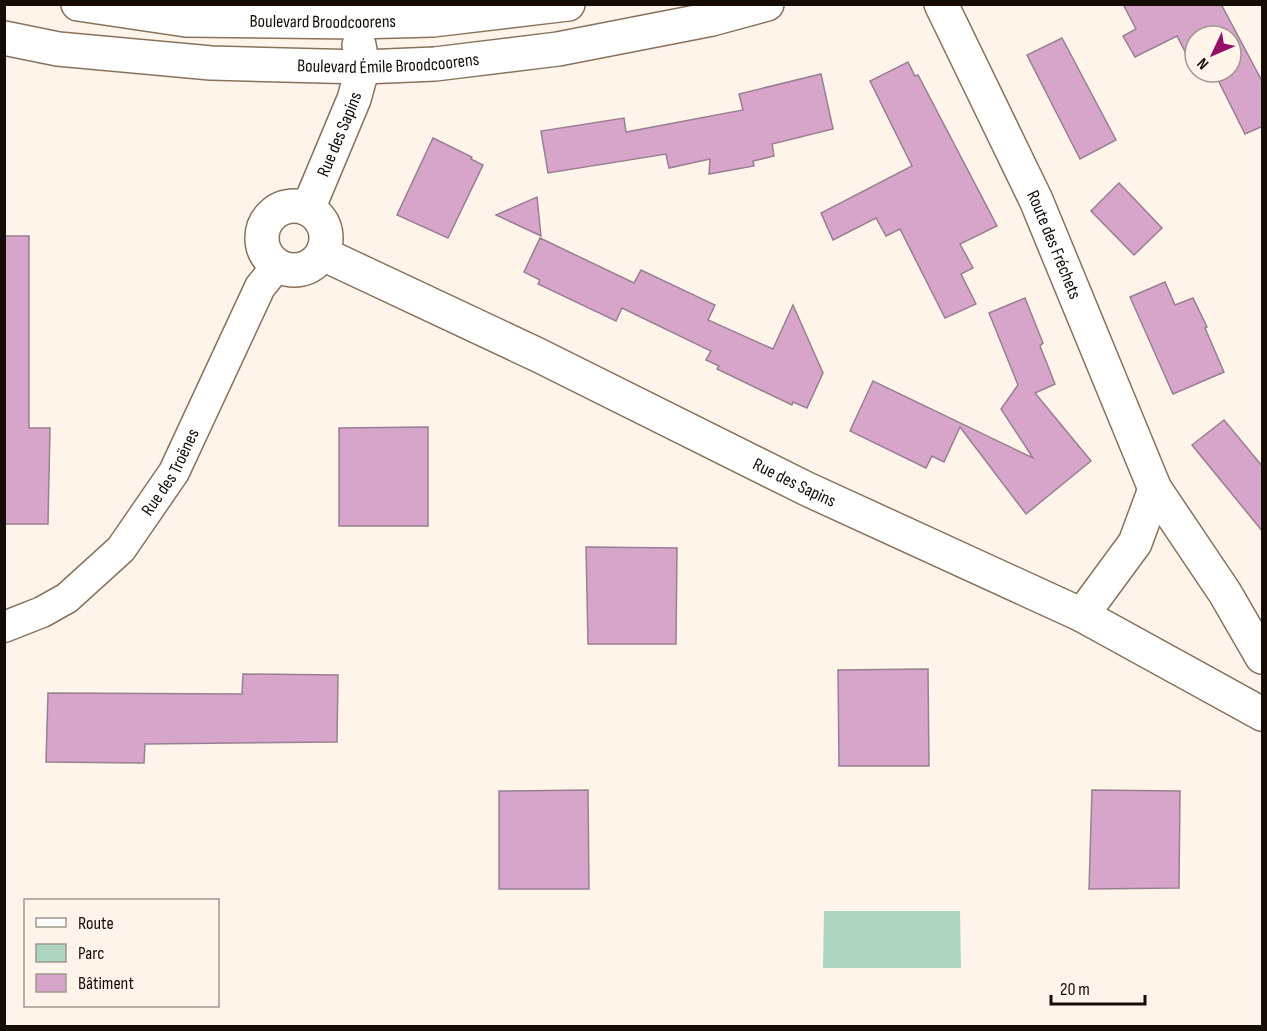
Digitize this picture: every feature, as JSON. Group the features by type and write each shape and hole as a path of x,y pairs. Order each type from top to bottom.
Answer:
{"street":[{"name":"Boulevard Broodcoorens","path":"78,4 186,20 355,22 433,20 568,4"},
{"name":"Boulevard Émile Broodcoorens","path":"4,38 58,49 211,63 363,67 435,64 558,49 712,19 766,4"},
{"name":"Route des Fréchets","path":"941,4 1036,200 1155,489 1225,593 1262,656 1233,698"},
{"name":"Rue des Sapins","path":"308,209 354,99 363,67 355,22"},
{"path":"297,206 308,209 316,215 326,234 326,244 322,254 316,262 297,271 277,266 263,249 264,227 269,218 277,211 287,207 297,206"},
{"name":"Rue des Sapins","path":"322,254 538,355 807,489 1082,615 1263,714"},
{"name":"Rue des Troënes","path":"4,627 42,612 67,598 122,549 174,472 260,287 277,266"},
{"path":"1082,615 1136,543 1155,489"}],"green space":[{"path":"824,911 960,911 961,968 823,968"}],"building":[{"path":"1123,4 1221,4 1232,24 1183,24 1183,48 1177,36 1135,57 1123,36 1136,29"},
{"path":"1062,38 1116,140 1080,159 1027,55"},
{"path":"1243,45 1263,83 1263,126 1245,134 1220,84 1243,84"},
{"path":"908,62 915,76 918,75 997,226 960,244 973,268 961,274 976,304 945,318 900,229 886,236 876,218 833,240 821,213 912,166 870,81"},
{"path":"821,74 833,129 772,144 774,156 753,161 754,166 709,174 710,159 669,168 666,154 548,173 541,131 624,118 626,132 743,110 739,94"},
{"path":"433,138 472,157 471,159 483,165 448,238 397,215"},
{"path":"1119,183 1162,228 1134,255 1091,211"},
{"path":"537,197 541,236 496,215"},
{"path":"4,236 29,236 29,428 50,428 48,524 4,524"},
{"path":"540,238 634,283 641,270 715,305 708,320 773,349 793,305 823,373 807,408 793,402 792,405 717,369 719,366 706,360 711,351 622,308 616,321 538,284 540,280 524,272"},
{"path":"1165,282 1175,305 1193,298 1224,372 1173,394 1130,297"},
{"path":"1025,298 1043,343 1040,346 1055,384 1035,393 1091,461 1026,514 960,427 944,462 932,456 926,468 850,431 873,381 1033,458 1001,409 1018,385 989,313"},
{"path":"1224,420 1263,467 1263,532 1192,445"},
{"path":"428,427 428,526 339,526 339,428"},
{"path":"586,547 677,548 676,644 588,644"},
{"path":"928,669 929,766 839,766 838,670"},
{"path":"243,674 338,675 337,742 145,744 144,763 46,762 48,693 242,694"},
{"path":"588,790 589,889 499,889 499,791"},
{"path":"1092,790 1180,791 1179,888 1089,889"}]}
